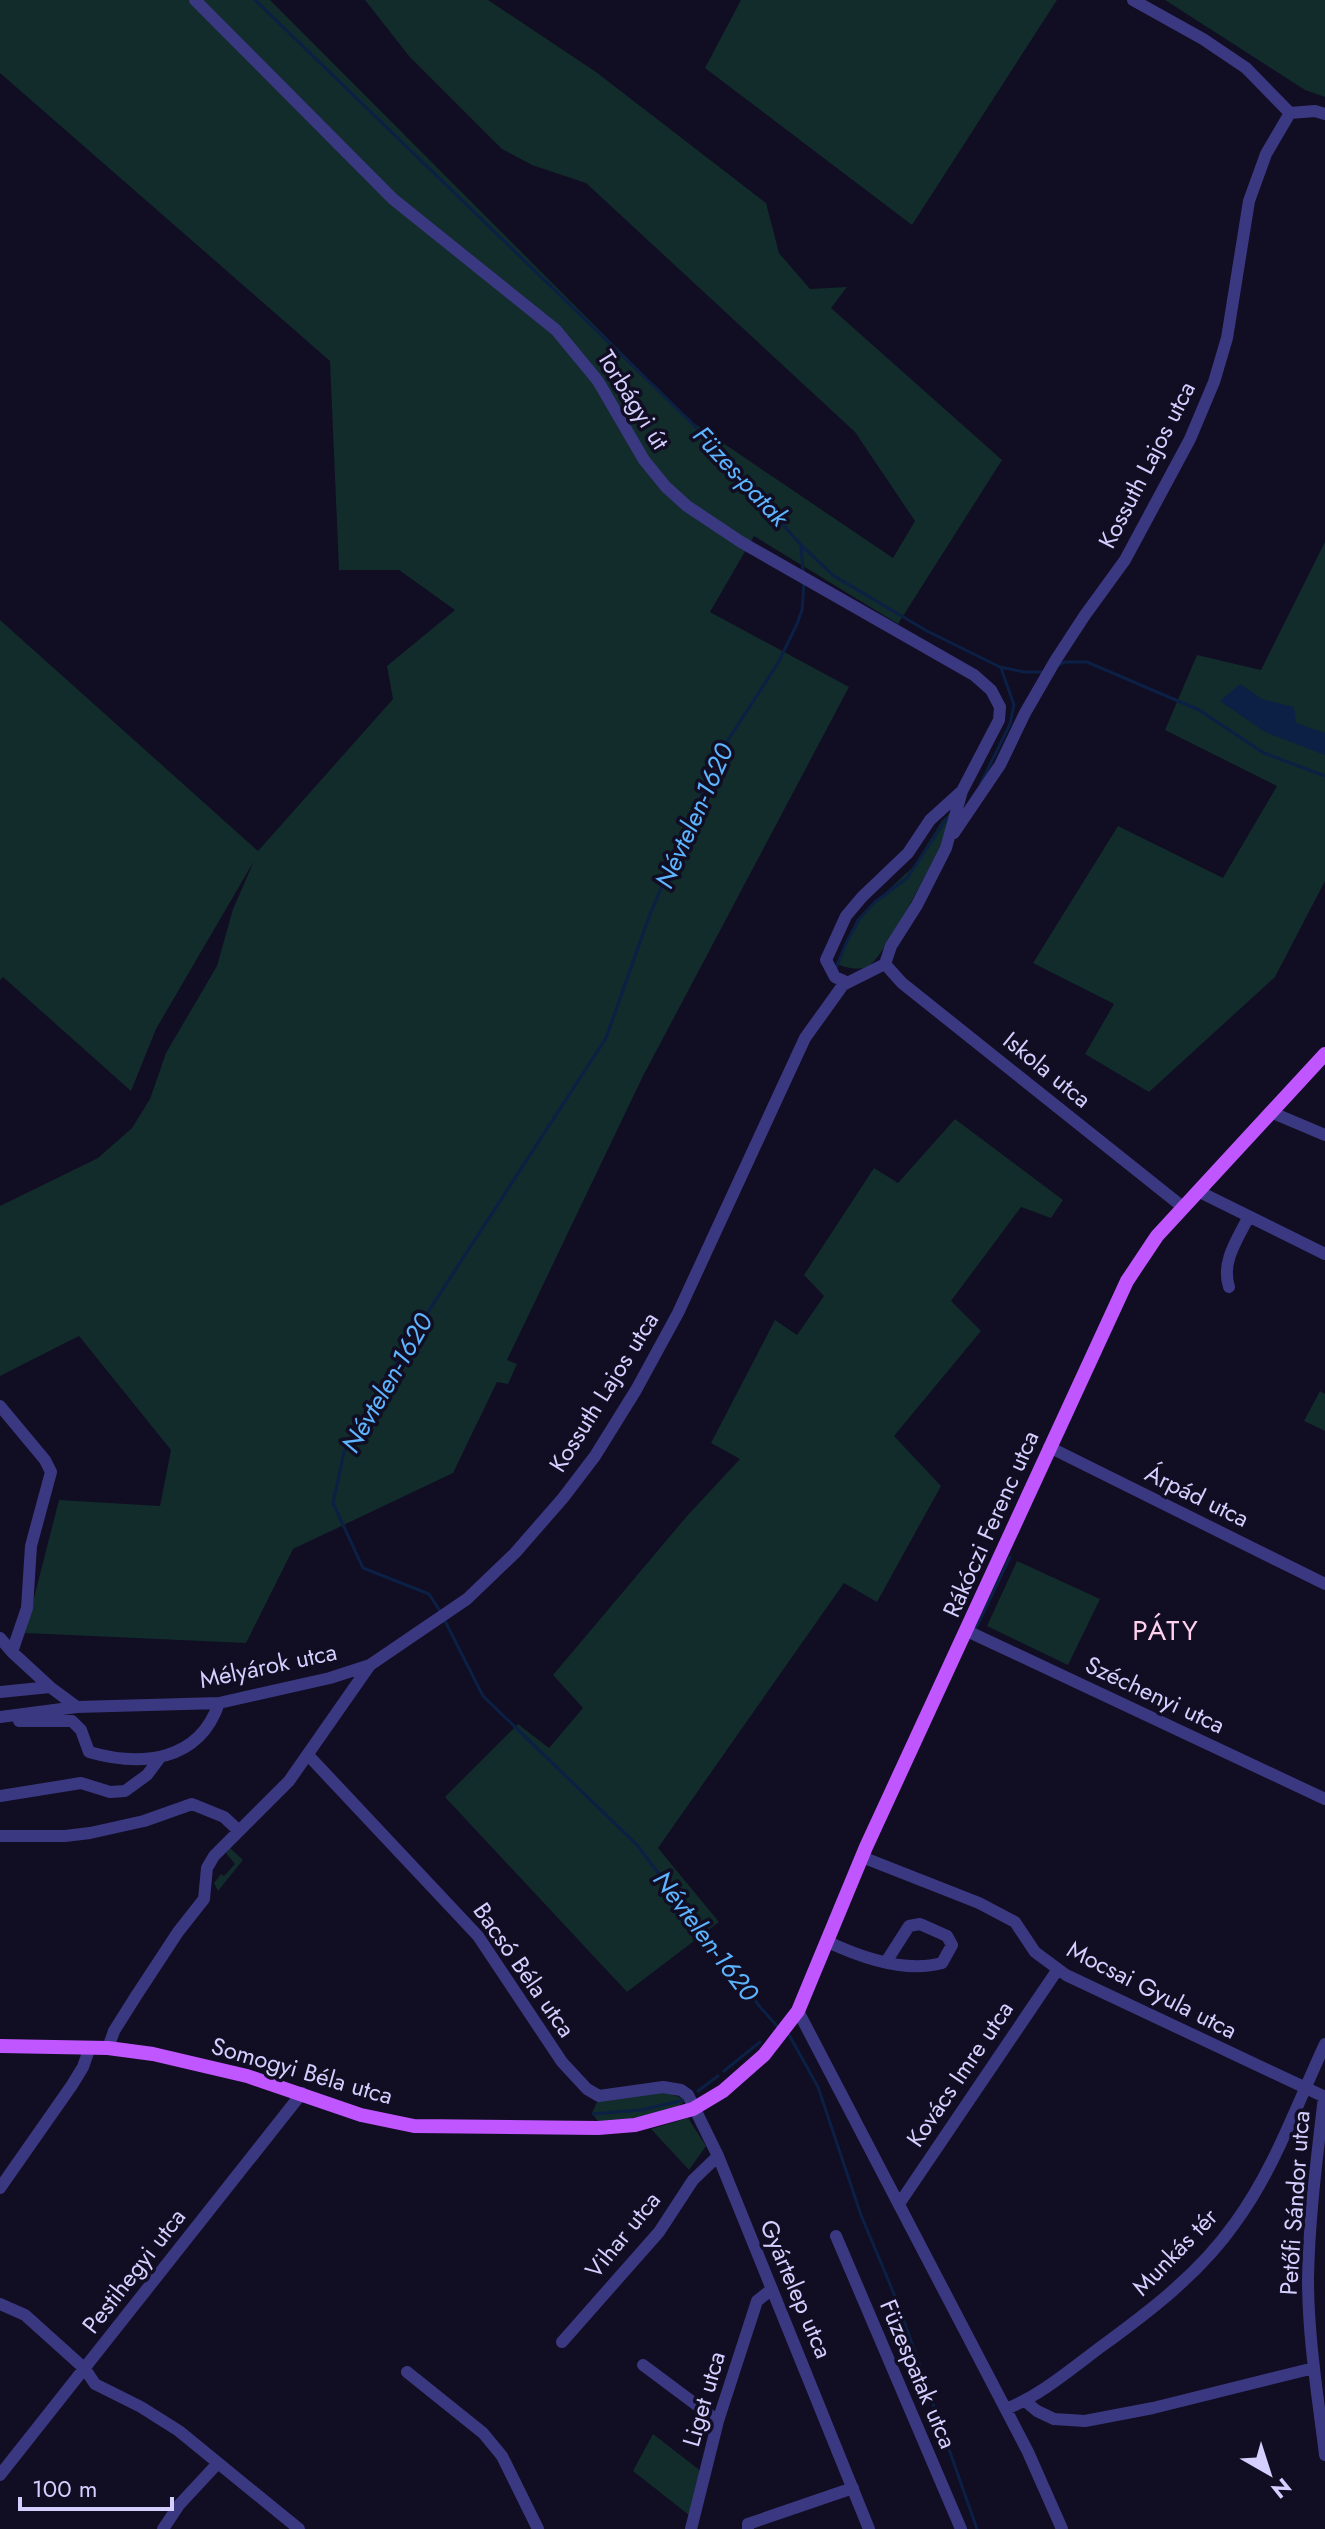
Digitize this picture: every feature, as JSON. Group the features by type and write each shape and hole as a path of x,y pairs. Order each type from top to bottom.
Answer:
{"main road":[{"name":"Rákóczi Ferenc utca","path":"764,2055 791,2021 828,1942 862,1857 1127,1281 1149,1246 1325,1054"},
{"name":"Somogyi Béla utca","path":"0,2046 108,2048 200,2064 302,2093 361,2115 414,2126 439,2127 598,2128 635,2125 693,2109 730,2086 764,2055"}],"street":[{"name":"Torbágyi út","path":"195,0 393,199 556,330 598,381 631,441 666,487 704,519 974,675 991,690 1000,707"},
{"path":"1133,0 1203,39 1246,68 1290,113 1315,111 1325,114"},
{"name":"Kossuth Lajos utca","path":"949,839 1000,765 1055,661 1125,560 1190,439 1208,397 1227,338 1249,201 1266,154 1290,113"},
{"path":"1000,707 1025,713"},
{"name":"Kossuth Lajos utca","path":"837,976 885,964 891,946 917,905 949,839 962,791 999,720 1000,707"},
{"name":"Kossuth Lajos utca","path":"837,976 826,960 846,916 908,853 930,820 962,791"},
{"name":"Iskola utca","path":"885,964 902,983 1184,1208"},
{"name":"Kossuth Lajos utca","path":"108,2048 114,2031 136,1996 204,1899 207,1868 214,1856 289,1781 370,1665 467,1599 515,1553 595,1456 678,1313 805,1038 825,1007 837,976"},
{"path":"1273,1113 1325,1135"},
{"path":"1198,1191 1325,1254"},
{"path":"1229,1287 1226,1276 1230,1252 1248,1218"},
{"path":"0,1406 45,1460 51,1472 31,1546 27,1608 12,1652"},
{"name":"Árpád utca","path":"1049,1447 1325,1584"},
{"name":"Széchenyi utca","path":"967,1631 1325,1799"},
{"path":"0,1638 50,1687 77,1707"},
{"name":"Mélyárok utca","path":"0,1720 77,1707 219,1703 330,1678 370,1665"},
{"path":"0,1692 50,1687"},
{"path":"0,1720 72,1721 81,1730 89,1752 123,1760 159,1759 203,1732 210,1725 219,1703"},
{"name":"Bacsó Béla utca","path":"308,1755 478,1936 562,2062 587,2089 599,2096 663,2087 681,2090 688,2095 693,2109"},
{"path":"0,1796 81,1783 110,1792 125,1791 147,1775 159,1759"},
{"path":"0,1836 90,1833 144,1821 192,1804 224,1817 239,1831"},
{"name":"Mocsai Gyula utca","path":"862,1857 979,1903 1015,1922 1035,1952 1066,1975 1324,2097"},
{"path":"828,1942 863,1958 886,1962 932,1966 942,1963 952,1945 947,1936 915,1924 909,1926 886,1962"},
{"name":"Kovács Imre utca","path":"899,2204 1058,1969"},
{"path":"791,2021 899,2204 1006,2409 1062,2529"},
{"name":"Petőfi Sándor utca","path":"1304,2089 1325,2044"},
{"path":"0,2188 72,2085 90,2047"},
{"name":"Munkás tér","path":"1006,2409 1025,2401 1152,2309 1215,2249 1236,2222 1270,2163 1304,2089"},
{"name":"Pestihegyi utca","path":"0,2475 302,2093"},
{"name":"Petőfi Sándor utca","path":"1324,2097 1315,2167 1308,2276 1314,2368 1325,2455"},
{"name":"Gyártelep utca","path":"693,2109 718,2156 869,2529"},
{"name":"Vihar utca","path":"562,2342 659,2232 693,2180 718,2156"},
{"name":"Füzespatak utca","path":"836,2236 961,2529"},
{"name":"Liget utca","path":"691,2529 718,2421 757,2301 772,2289"},
{"path":"0,2304 25,2315 85,2369 95,2384 154,2415 299,2529"},
{"path":"643,2365 718,2421"},
{"path":"1025,2401 1054,2419 1085,2421 1153,2408 1314,2368"},
{"path":"407,2372 483,2433 502,2456 538,2529"},
{"path":"163,2529 179,2505 218,2463"},
{"path":"748,2529 748,2524 853,2488"}],"green space":[{"path":"0,0 270,0 689,420 893,558 915,521 855,432 586,183 532,165 502,149 409,56 365,0 488,0 596,72 766,203 779,253 810,289 847,287 831,308 1002,460 898,624 754,536 710,612 849,687 643,1076 507,1360 517,1364 508,1384 497,1382 453,1473 293,1549 246,1643 25,1633 59,1500 160,1506 171,1450 79,1336 0,1376 0,1206 98,1158 132,1128 150,1099 166,1053 217,966 233,909 254,861 156,1029 131,1091 3,977 0,980 0,620 258,851 393,699 387,666 455,610 399,570 339,570 330,361 0,73"},
{"path":"741,0 1057,0 912,225 705,68"},
{"path":"1165,0 1325,0 1325,97 1305,90"},
{"path":"1325,542 1325,881 1275,977 1149,1092 1085,1054 1114,1004 1033,963 1118,826 1223,878 1277,786 1165,730 1197,655 1261,670"},
{"path":"953,810 958,812 900,922 876,960 859,969 836,964 857,919 913,867 942,821"},
{"path":"955,1119 1063,1200 1051,1218 1021,1207 951,1301 981,1331 894,1436 941,1486 877,1602 844,1583 658,1848 719,1922 627,1992 445,1797 518,1724 549,1748 583,1708 553,1675 687,1516 740,1459 711,1443 775,1320 797,1335 824,1296 804,1275 874,1168 898,1183"},
{"path":"1320,1391 1325,1394 1325,1431 1304,1421"},
{"path":"1017,1561 1100,1599 1068,1665 987,1626"},
{"path":"230,1848 243,1860 218,1891 214,1883 235,1864 226,1853"},
{"path":"664,2091 686,2100 668,2112 632,2120 598,2122 592,2113 598,2100"},
{"path":"688,2118 706,2146 689,2170 651,2129"},
{"path":"653,2434 706,2475 694,2519 633,2471"}],"water":[{"path":"1240,684 1262,699 1294,707 1296,723 1325,733 1325,755 1265,732 1220,701"}],"waterway":[{"name":"Füzes-patak","path":"255,0 689,420 801,545 834,576 927,631 1000,667 1042,672"},
{"name":"Névtelen-1620","path":"801,545 803,572"},
{"name":"Névtelen-1620","path":"440,1611 429,1594 363,1568 333,1503 344,1452 413,1335 606,1038 650,914 721,751 778,663 797,624 802,610 804,583"},
{"name":"Füzes-patak","path":"1057,666 1065,662 1087,662 1199,710 1264,753 1325,776"},
{"path":"981,783 1010,724 1014,705 1001,668"},
{"path":"836,968 860,918 875,902 907,878 947,818"},
{"path":"976,1628 1010,1557"},
{"name":"Névtelen-1620","path":"443,1617 483,1696 637,1845 778,2027"},
{"name":"Névtelen-1620","path":"788,2033 818,2087 861,2215 897,2301 977,2529"},
{"path":"724,2071 760,2042"},
{"path":"698,2091 718,2076"},
{"path":"593,2114 641,2110 684,2100"}],"district":[{"name":"PÁTY","path":"1166,1630"}]}
